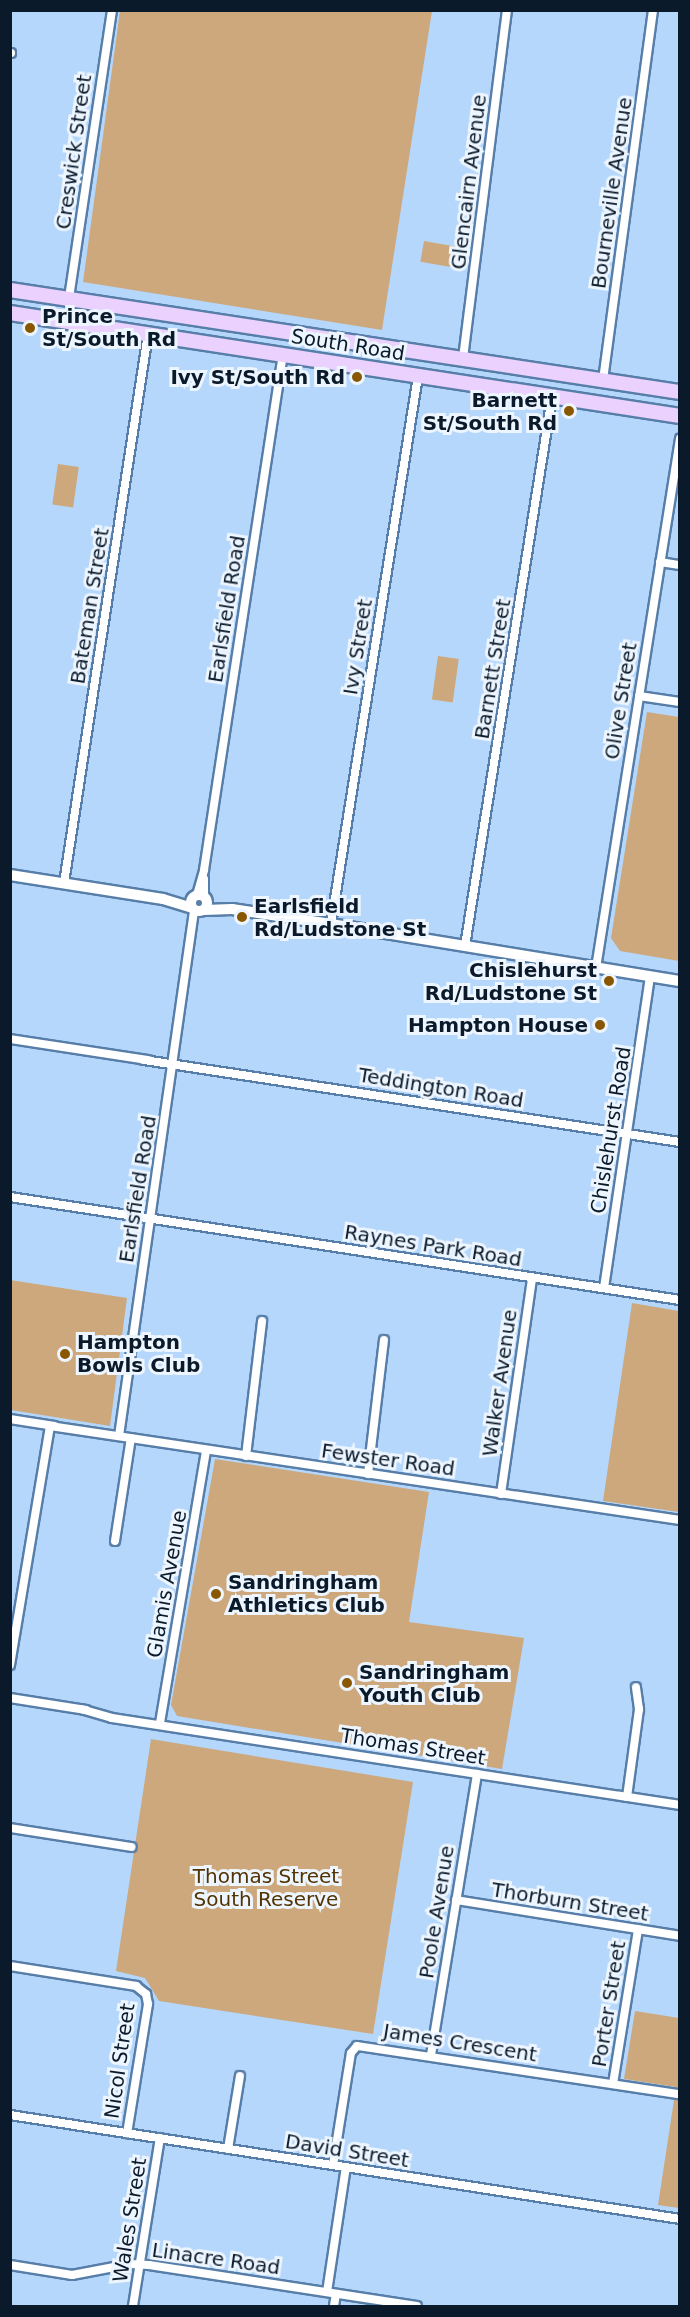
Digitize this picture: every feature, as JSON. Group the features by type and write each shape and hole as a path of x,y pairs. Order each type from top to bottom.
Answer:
{"main road":[{"name":"South Road","path":"10,290 286,330 680,392"},
{"name":"South Road","path":"10,313 680,416"},
{"path":"283,354 286,330"}],"street":[{"name":"Creswick Street","path":"69,298 112,10"},
{"name":"Glencairn Avenue","path":"463,358 507,10"},
{"name":"Bourneville Avenue","path":"603,380 654,10"},
{"name":"Bateman Street","path":"64,883 148,334"},
{"name":"Earlsfield Road","path":"119,1436 150,1219 283,354"},
{"name":"Ivy Street","path":"332,924 418,376"},
{"name":"Barnett Street","path":"465,946 552,397"},
{"name":"Olive Street","path":"596,968 680,439"},
{"path":"660,562 680,565"},
{"path":"639,696 680,702"},
{"path":"10,875 332,924 680,981"},
{"name":"Chislehurst Road","path":"604,1288 650,977"},
{"name":"Teddington Road","path":"10,1039 680,1142"},
{"name":"Raynes Park Road","path":"10,1197 680,1300"},
{"name":"Walker Avenue","path":"501,1494 532,1278"},
{"path":"246,1456 262,1321"},
{"path":"368,1474 384,1340"},
{"name":"Fewster Road","path":"10,1419 680,1520"},
{"path":"10,1665 50,1426"},
{"path":"115,1541 131,1438"},
{"name":"Glamis Avenue","path":"160,1723 206,1450"},
{"path":"627,1797 639,1709 636,1687"},
{"name":"Thomas Street","path":"10,1698 680,1805"},
{"name":"Poole Avenue","path":"431,2055 477,1774"},
{"path":"10,1828 132,1847"},
{"name":"Thorburn Street","path":"456,1900 680,1936"},
{"name":"Porter Street","path":"613,2084 638,1929"},
{"name":"Nicol Street","path":"10,1966 136,1986 146,1994 148,2004 127,2133"},
{"name":"James Crescent","path":"333,2165 353,2048 368,2045 680,2094"},
{"path":"228,2149 240,2076"},
{"name":"David Street","path":"10,2115 680,2219"},
{"name":"Wales Street","path":"133,2307 160,2138"},
{"path":"334,2307 332,2293 346,2167"},
{"name":"Linacre Road","path":"10,2265 72,2275 140,2264 417,2307"}],"green space":[{"path":"120,11 432,11 382,330 83,282"},
{"path":"424,241 464,248 461,269 420,262"},
{"path":"58,464 79,467 73,508 52,505"},
{"path":"438,656 459,659 453,702 432,700"},
{"path":"647,712 679,717 679,961 620,951 611,938"},
{"name":"Hampton Bowls Club","path":"10,1280 127,1298 110,1426 11,1410"},
{"path":"632,1303 679,1311 679,1512 603,1501"},
{"path":"215,1459 429,1492 409,1622 524,1638 502,1769 177,1716 171,1705"},
{"name":"Thomas Street South Reserve","path":"151,1739 413,1782 373,2034 159,2001 145,1978 116,1971"},
{"path":"635,2011 679,2018 679,2208 658,2205 676,2087 624,2079"}],"place":[{"name":"Prince St/South Rd","path":"30,328"},
{"name":"Ivy St/South Rd","path":"357,377"},
{"name":"Barnett St/South Rd","path":"569,411"},
{"name":"Earlsfield Rd/Ludstone St","path":"242,917"},
{"name":"Chislehurst Rd/Ludstone St","path":"609,981"},
{"name":"Hampton House","path":"600,1025"},
{"name":"Hampton Bowls Club","path":"65,1354"},
{"name":"Sandringham Athletics Club","path":"216,1594"},
{"name":"Sandringham Youth Club","path":"347,1683"}]}
